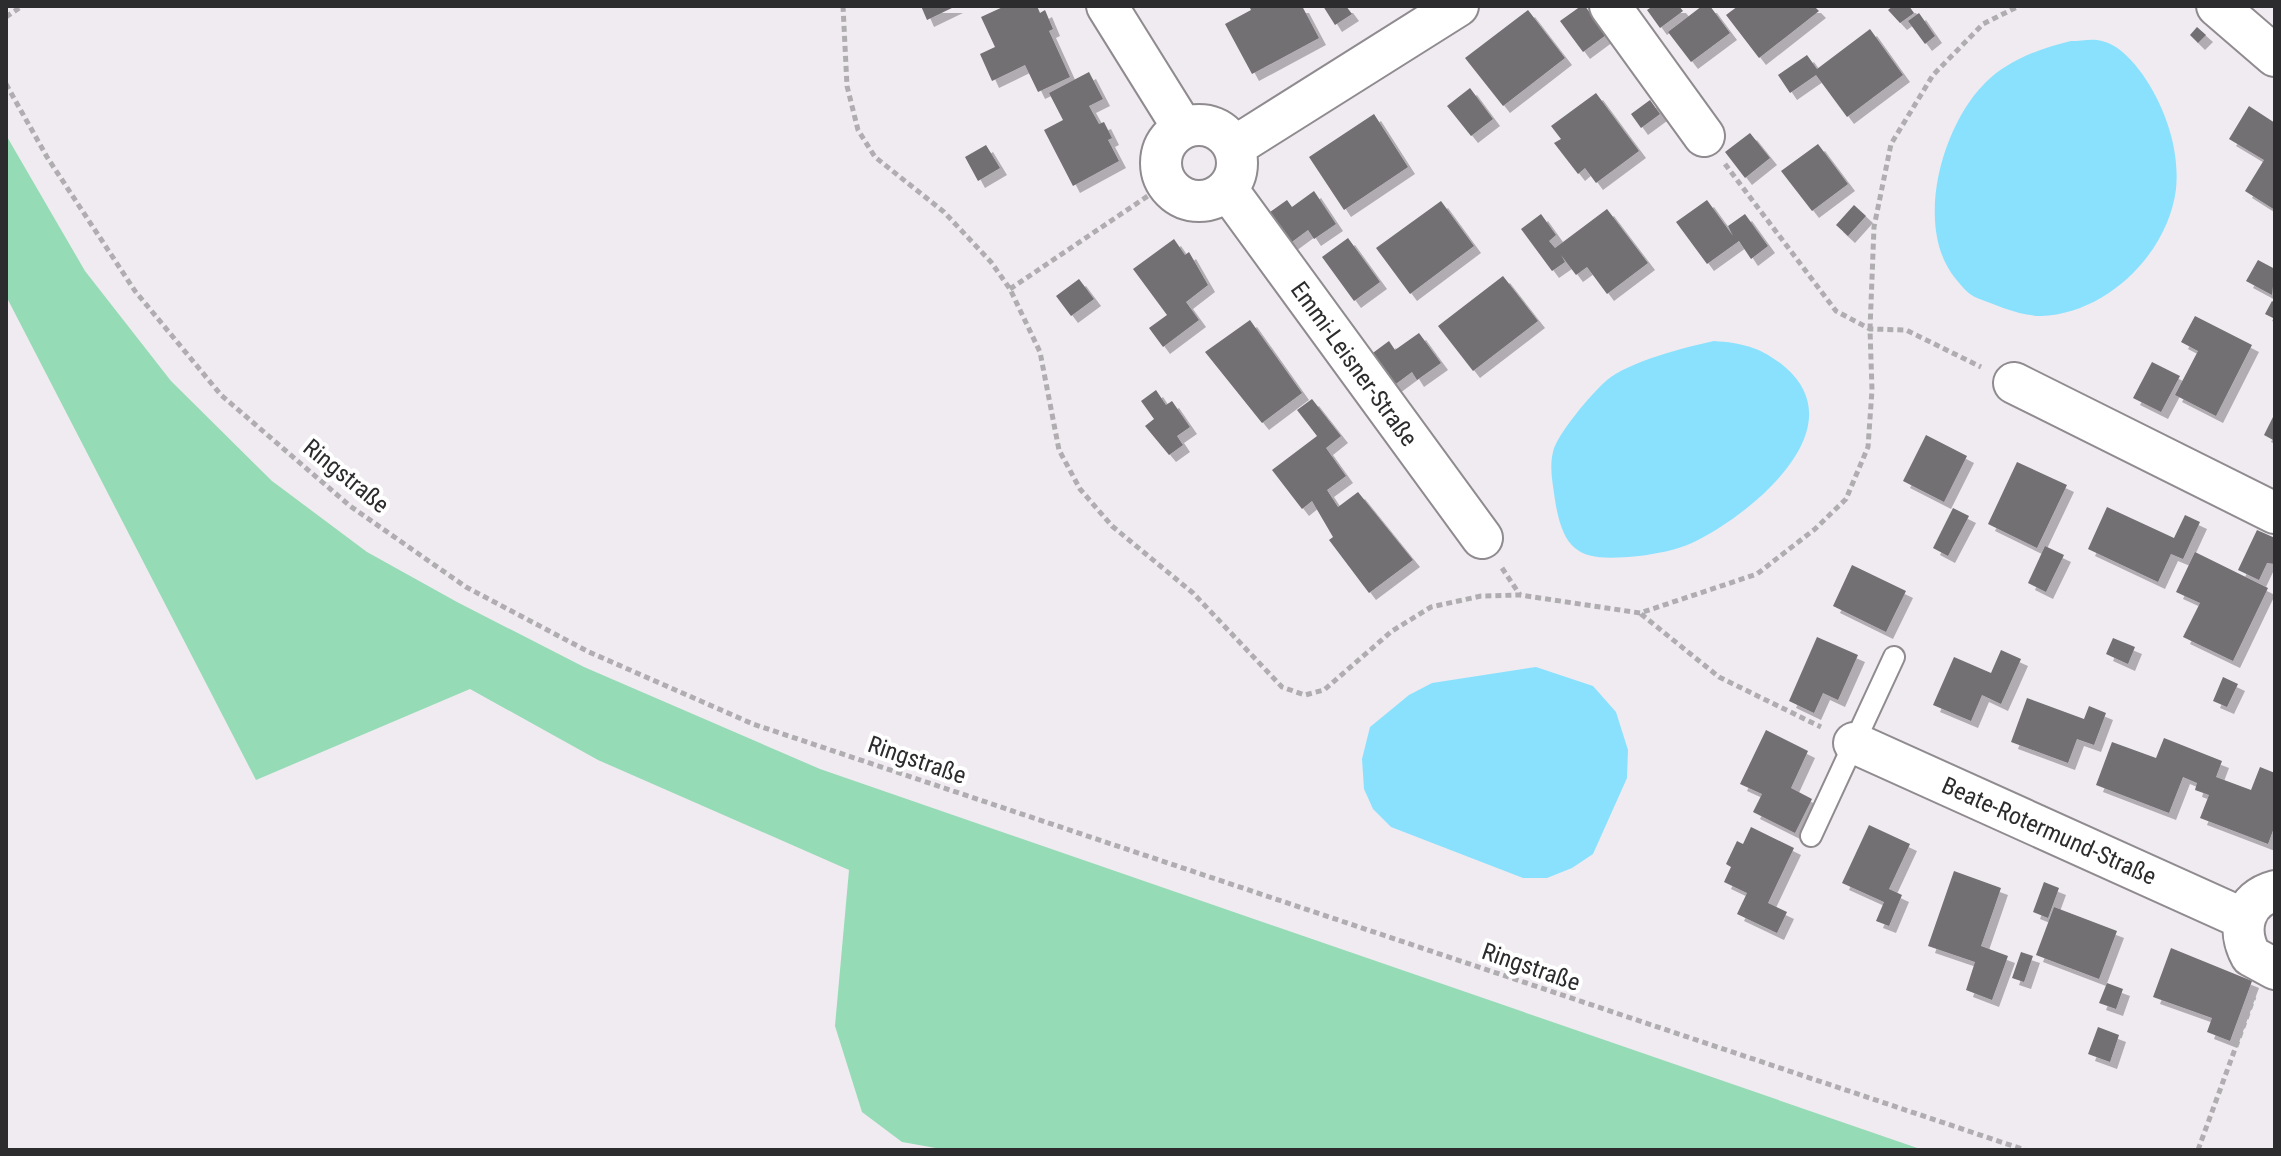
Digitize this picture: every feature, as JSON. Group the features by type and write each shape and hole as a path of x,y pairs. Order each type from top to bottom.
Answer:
{"street":[{"path":"1107,6 1183,128"},
{"path":"1234,147 1458,6"},
{"path":"1610,6 1704,136"},
{"path":"2217,6 2275,56"},
{"path":"1194,125 1218,129 1234,147 1237,169 1227,189 1207,200 1195,201 1174,192 1167,183 1161,159 1172,136 1183,128 1194,125"},
{"name":"Emmi-Leisner-Straße","path":"1227,189 1482,538"},
{"path":"2014,383 2275,513"},
{"name":"Beate-Rotermund-Straße","path":"1854,743 2244,919"},
{"path":"2270,968 2251,956 2245,945 2244,919 2259,897 2275,891"}],"lane":[{"path":"1811,836 1894,657"}],"path":[{"path":"6,17 22,6"},
{"path":"843,6 847,86 858,130 875,157 944,212 991,262 1010,289 1040,352 1059,450 1080,489 1112,526 1193,593 1282,687 1305,695 1324,690 1392,631 1431,607 1481,596 1520,595 1640,613 1757,574 1815,529 1846,499 1868,447 1872,390 1870,329 1874,227 1891,144 1933,75 1983,24 2019,6"},
{"name":"Ringstraße","path":"6,84 47,157 135,291 221,395 350,506 480,595 589,652 753,724 2025,1150"},
{"path":"1704,136 1836,311 1870,329 1906,330 2014,383"},
{"path":"1010,289 1167,183"},
{"path":"1640,613 1719,677 1854,743"},
{"path":"2198,1150 2270,968"}],"green space":[{"path":"6,135 85,271 171,381 272,481 367,552 457,602 584,667 820,769 1923,1150 947,1150 902,1142 862,1112 835,1026 849,870 598,760 470,689 256,780 6,296"}],"water":[{"path":"2071,41 2108,43 2125,54 2143,75 2169,129 2176,159 2176,189 2171,213 2161,236 2130,276 2088,304 2065,313 2033,316 1973,296 1955,278 1943,257 1936,232 1938,178 1956,125 1985,83 2025,56"},
{"path":"1714,341 1744,345 1768,355 1785,367 1804,392 1809,417 1802,444 1786,469 1765,492 1715,531 1692,543 1673,550 1620,557 1604,558 1580,552 1564,534 1555,500 1552,458 1561,435 1593,394 1616,373 1658,356"},
{"path":"1536,667 1593,686 1616,712 1628,750 1627,778 1593,854 1572,868 1547,878 1523,878 1391,827 1373,809 1364,789 1362,759 1370,727 1409,695 1432,683"}],"building":[{"path":"921,6 956,6 927,20"},
{"path":"1005,6 1037,6 1040,13 1045,10 1053,29 1049,31 1070,77 1038,92 1025,65 992,81 980,54 995,47 981,17"},
{"path":"1249,6 1302,6 1319,38 1252,74 1225,24 1251,10"},
{"path":"1323,6 1346,6 1352,14 1335,25"},
{"path":"1585,6 1606,35 1583,52 1560,21"},
{"path":"1653,6 1679,6 1683,11 1660,28 1647,10"},
{"path":"1702,6 1710,6 1730,33 1691,62 1668,32"},
{"path":"1738,6 1814,6 1819,11 1759,58 1726,15"},
{"path":"1893,6 1909,6 1914,13 1900,23 1888,10"},
{"path":"1528,10 1565,58 1503,106 1465,58"},
{"path":"1919,13 1935,36 1925,44 1908,21"},
{"path":"2197,27 2206,35 2198,43 2190,35"},
{"path":"1870,29 1903,75 1847,117 1816,75 1790,93 1778,75 1807,55 1817,69"},
{"path":"1089,72 1103,99 1089,106 1099,124 1104,122 1112,138 1108,140 1119,161 1073,186 1044,130 1063,120 1049,93"},
{"path":"1470,88 1493,119 1471,136 1447,106"},
{"path":"1596,93 1639,151 1596,183 1585,168 1578,174 1554,143 1561,139 1551,126"},
{"path":"1650,100 1660,114 1641,128 1631,114"},
{"path":"2249,106 2275,123 2275,210 2245,191 2264,160 2229,139"},
{"path":"1374,114 1408,167 1344,210 1309,157"},
{"path":"1750,133 1770,158 1745,178 1725,152"},
{"path":"1818,144 1848,184 1812,211 1781,171"},
{"path":"986,145 1000,168 978,181 965,157"},
{"path":"1314,191 1336,224 1314,239 1308,230 1285,247 1263,217 1287,200 1292,207"},
{"path":"1707,200 1733,236 1728,226 1745,214 1768,246 1751,259 1739,241 1707,264 1676,222"},
{"path":"1441,201 1474,246 1410,294 1376,248"},
{"path":"1854,205 1866,216 1848,236 1836,225"},
{"path":"1607,209 1648,263 1607,294 1587,267 1576,275 1561,255 1565,262 1552,271 1521,229 1541,214 1556,235 1549,241 1555,248"},
{"path":"1348,238 1380,282 1354,301 1322,257"},
{"path":"1174,239 1185,255 1189,252 1208,285 1186,302 1199,320 1163,347 1149,328 1167,315 1133,269"},
{"path":"2258,260 2275,269 2272,295 2246,281"},
{"path":"1503,276 1538,321 1473,371 1438,326"},
{"path":"1079,279 1094,299 1071,316 1056,296"},
{"path":"2272,301 2275,303 2275,319 2265,314"},
{"path":"2195,316 2252,345 2216,416 2175,395 2198,351 2181,342"},
{"path":"1250,320 1302,393 1262,423 1205,352"},
{"path":"1419,333 1441,363 1417,380 1412,372 1389,389 1366,358 1389,341 1395,350"},
{"path":"2152,362 2180,376 2161,412 2133,398"},
{"path":"1156,390 1166,405 1172,401 1190,427 1177,436 1183,445 1169,455 1145,426 1154,419 1141,401"},
{"path":"1312,399 1341,436 1326,448 1346,476 1327,490 1338,507 1358,492 1413,560 1369,593 1329,540 1333,537 1312,501 1302,509 1272,470 1317,436 1297,410"},
{"path":"2275,413 2275,441 2264,435"},
{"path":"1926,435 1967,456 1944,502 1903,481"},
{"path":"2017,462 2067,485 2037,548 1988,524"},
{"path":"2107,507 2174,538 2185,515 2200,522 2183,559 2171,554 2158,582 2088,549"},
{"path":"1953,508 1969,516 1948,556 1933,548"},
{"path":"2257,530 2275,538 2275,564 2267,563 2259,580 2238,570"},
{"path":"2045,546 2064,555 2046,592 2028,583"},
{"path":"2195,552 2268,588 2233,661 2183,637 2200,603 2176,592"},
{"path":"1852,565 1906,591 1886,632 1833,606"},
{"path":"1817,637 1858,655 1838,700 1823,693 1814,713 1789,701"},
{"path":"2113,638 2135,647 2128,664 2106,654"},
{"path":"2001,650 2021,659 2001,704 1982,695 1971,721 1933,705 1954,657 1991,673"},
{"path":"2223,677 2238,684 2227,707 2213,701"},
{"path":"2027,698 2084,719 2089,706 2106,713 2094,745 2077,739 2068,763 2011,742"},
{"path":"1766,730 1808,751 1791,788 1812,799 1795,833 1753,812 1762,794 1740,784"},
{"path":"2164,738 2222,761 2216,777 2251,790 2260,767 2275,773 2275,825 2268,844 2200,818 2209,795 2195,790 2197,783 2183,777 2169,813 2096,785 2112,742 2156,758"},
{"path":"1869,825 1910,844 1889,889 1902,895 1889,926 1876,921 1884,902 1842,883"},
{"path":"1751,827 1794,848 1768,903 1787,912 1777,933 1737,914 1747,893 1724,882 1731,867 1726,864 1737,841 1743,844"},
{"path":"1954,871 2001,888 1981,946 2008,956 1992,1000 1966,990 1975,962 1928,946"},
{"path":"2044,882 2059,888 2048,918 2033,912"},
{"path":"2054,907 2117,931 2099,979 2036,955"},
{"path":"2171,948 2252,981 2230,1041 2207,1032 2212,1018 2153,997"},
{"path":"2021,952 2033,956 2024,982 2012,978"},
{"path":"2107,983 2123,989 2116,1009 2099,1003"},
{"path":"2098,1027 2119,1035 2110,1062 2088,1054"}]}
